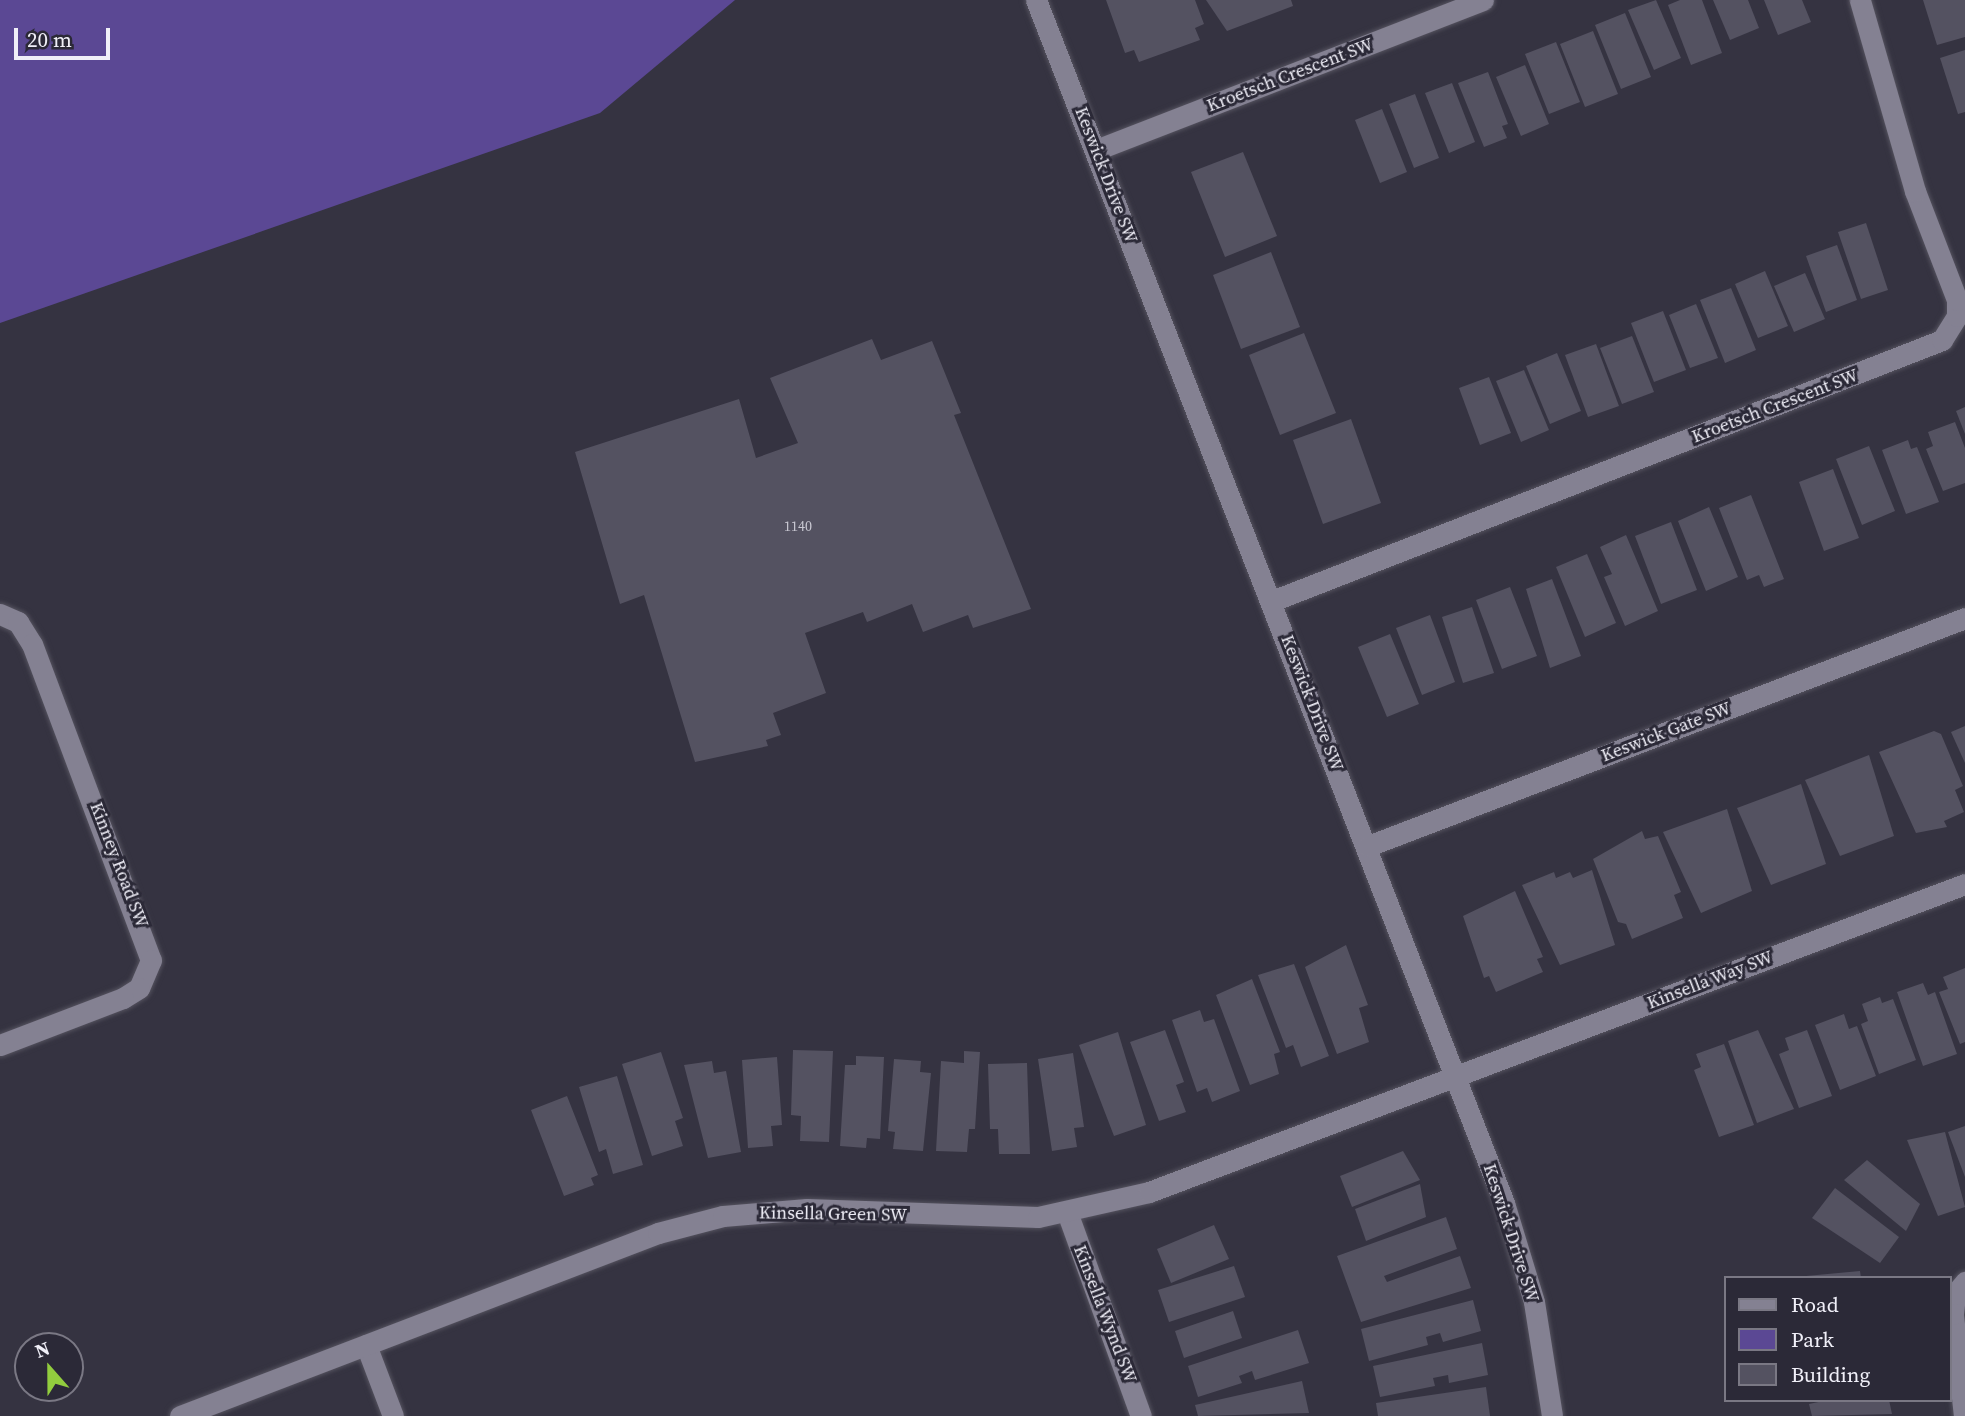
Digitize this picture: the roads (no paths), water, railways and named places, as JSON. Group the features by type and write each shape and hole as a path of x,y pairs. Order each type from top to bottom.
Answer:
{"street":[{"name":"Keswick Drive SW","path":"1036,0 1368,846 1522,1256 1552,1416"},
{"name":"Kroetsch Crescent SW","path":"1096,150 1483,0"},
{"name":"Kroetsch Crescent SW","path":"1272,601 1942,340 1957,316 1957,300 1915,191 1860,0"},
{"name":"Kinney Road SW","path":"0,614 18,622 32,644 151,960 139,988 122,998 0,1045"},
{"name":"Keswick Gate SW","path":"1368,846 1965,618"},
{"name":"Kinsella Way SW","path":"1455,1076 1965,884"},
{"name":"Kinsella Green SW","path":"180,1416 658,1233 723,1216 807,1209 1004,1219 1067,1212 1149,1192 1455,1076"},
{"name":"Kinsella Wynd SW","path":"1067,1212 1141,1416"},
{"path":"1964,1416 1952,1314 1955,1294 1965,1282"},
{"path":"366,1345 393,1416"}]}
